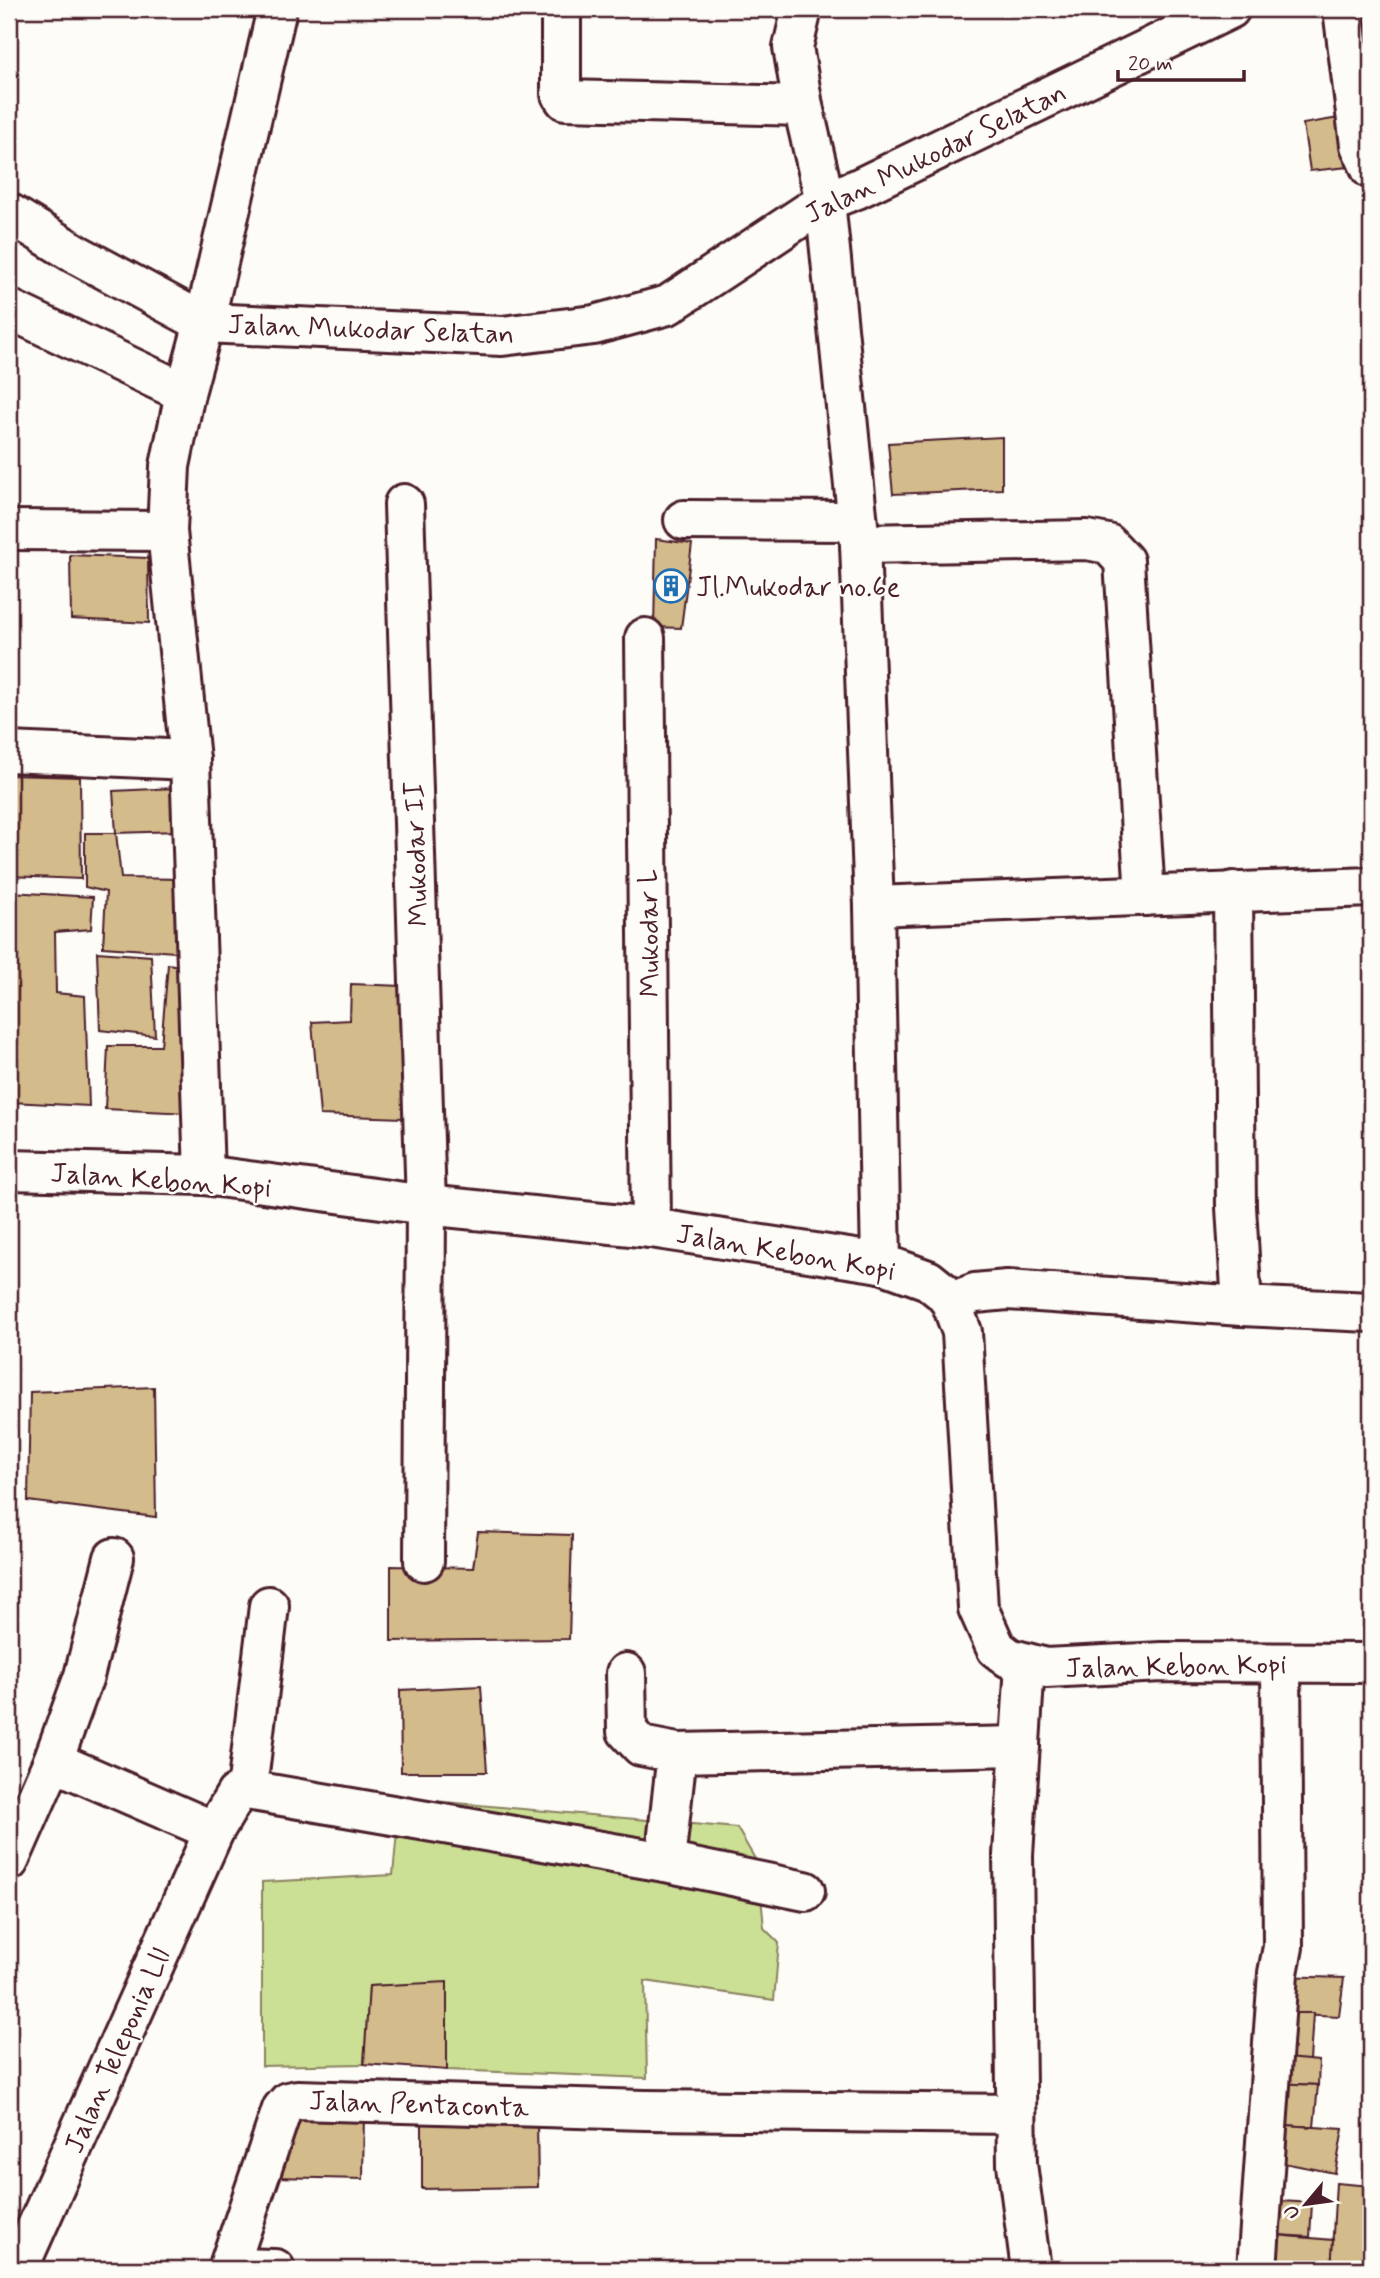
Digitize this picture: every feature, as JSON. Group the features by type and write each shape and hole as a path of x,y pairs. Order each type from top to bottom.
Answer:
{"street":[{"path":"204,1175 190,760 167,531 170,466 277,9"},
{"path":"561,9 561,94 565,100 803,106"},
{"path":"802,9 793,47 803,106 825,201 858,532 874,906 881,1263"},
{"name":"Jalan Mukodar Selatan","path":"9,213 76,254 204,323 502,336 594,325 668,305 825,201 857,189 1230,9"},
{"path":"1343,9 1360,145 1371,169"},
{"path":"9,309 185,393"},
{"name":"Mukodar II","path":"404,503 426,1205 424,1561"},
{"path":"684,520 858,532 1087,540 1108,544 1124,561 1145,896"},
{"path":"9,530 167,531"},
{"name":"Mukodar L","path":"645,638 651,1228"},
{"path":"9,752 190,760"},
{"path":"874,906 1371,887"},
{"path":"1233,891 1236,1207 1242,1306"},
{"name":"Jalan Kebon Kopi","path":"9,1170 204,1175 426,1205 651,1228 881,1263 928,1280 951,1302 962,1332 978,1608 996,1648 1009,1658 1046,1668 1162,1662 1371,1663"},
{"path":"951,1302 975,1293 1007,1290 1371,1312"},
{"path":"9,1861 53,1762 84,1676 114,1558"},
{"path":"269,1606 247,1790 665,1862 805,1891"},
{"path":"1257,2269 1278,1973 1283,1947 1281,1663"},
{"path":"1025,1664 1013,1855 1017,2164 1031,2269"},
{"path":"626,1673 627,1731 641,1746 677,1753 1020,1746"},
{"path":"665,1862 677,1753"},
{"path":"53,1762 214,1831"},
{"name":"Jalan Teleponia Lll","path":"18,2269 214,1831 236,1794 247,1790"},
{"name":"Jalan Pentaconta","path":"229,2269 282,2109 288,2102 297,2099 645,2110 1016,2114"},
{"path":"229,2269 275,2269"}],"green space":[{"path":"400,1798 737,1828 758,1864 764,1928 779,1943 774,2000 645,1981 647,2078 447,2070 447,1983 369,1986 364,2064 262,2066 262,1882 393,1875"}],"building":[{"path":"1345,117 1348,167 1310,171 1303,124"},
{"path":"1002,437 1002,489 893,494 888,443"},
{"name":"Jl.Mukodar no.6e","path":"656,539 692,544 681,628 654,627"},
{"path":"70,555 148,558 149,623 71,619"},
{"path":"9,775 80,777 81,879 9,876"},
{"path":"175,788 178,831 116,833 113,791"},
{"path":"85,833 116,833 121,878 183,879 189,953 103,947 106,892 85,887"},
{"path":"10,892 93,897 91,929 55,932 56,993 85,996 89,1106 11,1102"},
{"path":"97,952 151,956 155,1036 100,1030"},
{"path":"168,964 192,968 189,1113 105,1109 108,1046 161,1046"},
{"path":"351,984 403,986 403,1118 320,1115 312,1022 350,1020"},
{"path":"154,1387 156,1517 28,1501 30,1392"},
{"path":"478,1532 572,1535 569,1639 391,1641 391,1566 473,1568"},
{"path":"481,1686 487,1772 401,1772 400,1690"},
{"path":"1280,1976 1344,1978 1339,2016 1278,2013"},
{"path":"447,1982 447,2070 364,2064 369,1986"},
{"path":"1278,2013 1313,2013 1310,2061 1275,2057"},
{"path":"1275,2057 1319,2061 1318,2085 1273,2083"},
{"path":"1273,2083 1318,2085 1314,2127 1270,2124"},
{"path":"300,2108 364,2110 363,2179 275,2177"},
{"path":"537,2120 538,2187 422,2189 422,2123"},
{"path":"1270,2124 1343,2129 1335,2173 1268,2160"},
{"path":"1336,2183 1371,2186 1371,2269 1331,2268"},
{"path":"1265,2200 1312,2203 1310,2237 1263,2234"},
{"path":"1263,2234 1333,2240 1331,2269 1261,2266"}],"place":[{"name":"Jl.Mukodar no.6e","path":"671,586"}]}
